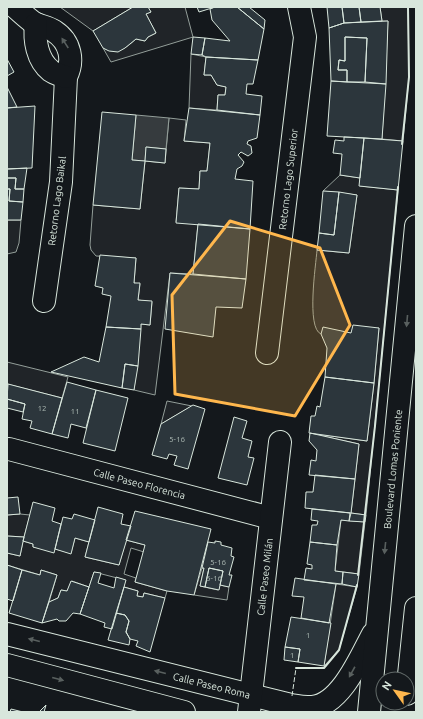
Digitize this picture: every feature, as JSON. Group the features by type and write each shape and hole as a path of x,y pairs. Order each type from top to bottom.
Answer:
{"street":[{"name":"Retorno Lago Baikal","path":"15,7 36,24 35,36 42,61 51,72 66,77 61,182 44,301"},
{"name":"Retorno Lago Superior","path":"267,353 305,37 299,7"},
{"name":"Boulevard Lomas Poniente","path":"368,712 416,226"},
{"name":"Calle Paseo Milán","path":"250,703 280,442"},
{"name":"Calle Paseo Florencia","path":"8,445 271,518"},
{"path":"409,671 416,608"},
{"name":"Calle Paseo Roma","path":"7,634 250,703 325,708 350,677 377,626"},
{"path":"7,665 184,712"}],"highlighted area":[{"path":"230,221 320,248 350,325 295,416 175,394 172,295"}],"shaded area":[{"path":"60,7 133,7 93,31"},
{"path":"148,7 185,7 193,37 111,62 103,48 113,51 121,50 136,39 145,41 148,37 156,33 146,14 151,12"},
{"path":"380,7 408,7 409,77 403,141 382,139 388,21 382,21"},
{"path":"191,54 206,57 204,75 211,75 217,85 226,87 225,95 218,95 217,110 189,108"},
{"path":"136,115 169,118 166,149 146,147 145,161 132,160"},
{"path":"169,118 186,120 184,141 210,143 207,171 200,171 199,189 179,188 176,222 198,224 193,274 170,273 155,395 134,390 141,324 150,325 152,302 138,300 140,284 134,283 136,258 96,256 91,250 90,245 93,205 140,209 145,161 165,163"},
{"path":"340,175 360,178 360,186 398,190 366,515 351,513 359,444 310,433 367,441 374,383 379,328 349,334 326,335 321,334 316,329 314,320 313,295 317,250 349,253 357,195 323,191"},
{"path":"7,220 21,220 19,243 16,252 7,254"},
{"path":"7,362 68,377 62,398 7,384"},
{"path":"167,401 192,406 161,424"},
{"path":"7,515 30,515 24,537 7,536"},
{"path":"341,520 365,522 359,574 335,571"},
{"path":"75,538 89,542 85,557 119,565 126,540 145,545 144,552 131,548 124,574 136,578 135,582 167,591 165,598 144,593 143,597 137,596 138,591 124,587 125,580 94,572 89,587 72,581 67,591 61,590 58,598 49,602 57,575 41,570 40,575 7,565 7,553 20,556 23,541 33,544 33,547 55,549 71,553"},
{"path":"202,568 204,568 200,586 218,590 220,585 229,587 227,600 194,595"},
{"path":"336,584 357,587 339,650 324,666"}],"building":[{"path":"133,7 148,7 151,12 146,14 156,33 148,37 145,41 136,39 118,52 109,51 103,48 93,31"},
{"path":"197,7 215,7 199,12"},
{"path":"215,7 237,7 264,29 258,60 206,57 202,55 205,38 230,41 212,20 210,9"},
{"path":"237,7 249,7 265,20 264,29"},
{"path":"327,7 342,7 344,23 329,28"},
{"path":"342,7 359,7 361,22 344,23"},
{"path":"359,7 380,7 382,21 361,22"},
{"path":"388,21 386,84 365,82 367,38 345,37 345,61 339,60 338,70 347,70 347,82 331,81 329,28 344,23"},
{"path":"193,37 205,38 202,55 191,54"},
{"path":"345,37 367,38 365,82 347,82 347,70 338,70 339,60 345,61"},
{"path":"206,57 258,60 253,84 247,84 246,94 262,96 260,115 217,110 218,95 225,95 226,87 217,85 211,75 204,75"},
{"path":"7,59 14,72 7,76"},
{"path":"331,81 386,84 382,139 327,136"},
{"path":"7,87 17,107 7,108"},
{"path":"35,106 32,168 7,169 7,108"},
{"path":"189,108 260,115 257,138 248,141 247,144 251,146 252,153 248,156 241,152 238,155 244,162 242,166 237,169 235,179 253,181 250,229 176,223 179,188 199,189 200,171 207,171 210,143 184,141"},
{"path":"102,112 136,115 132,160 145,161 140,209 93,205"},
{"path":"344,137 364,138 360,178 340,175 342,154 333,153 335,140 344,141"},
{"path":"364,138 403,141 398,190 359,186"},
{"path":"146,147 166,149 165,163 145,161"},
{"path":"27,168 24,189 15,189 16,178 7,178 7,169"},
{"path":"7,178 16,178 15,189 24,189 23,202 9,201 10,189 7,189"},
{"path":"7,189 10,189 9,201 23,202 21,220 7,220"},
{"path":"323,191 339,192 334,235 319,233"},
{"path":"339,192 357,195 349,253 317,250 319,233 334,235"},
{"path":"198,224 250,229 246,279 193,274"},
{"path":"100,255 136,258 134,283 140,283 138,300 152,301 150,325 141,324 141,329 106,327 111,296 102,294 103,288 95,286"},
{"path":"170,273 246,279 242,308 216,307 213,337 165,329"},
{"path":"353,325 379,328 374,383 325,377 327,348 321,334 323,327 351,333"},
{"path":"106,327 141,329 138,366 125,364 122,388 51,372 84,357 99,362"},
{"path":"125,364 138,366 134,390 122,388"},
{"path":"325,377 374,383 367,441 309,433 311,416 315,416 317,406 320,407"},
{"path":"67,382 96,390 86,428 71,424 68,438 52,434"},
{"path":"8,384 62,398 52,434 30,428 32,421 22,419 25,404 7,399"},
{"path":"96,390 128,398 115,451 83,443"},
{"path":"7,399 25,404 23,412 7,408"},
{"path":"193,405 205,409 188,469 174,465 177,456 169,454 167,459 152,455 161,424"},
{"path":"234,417 247,421 242,438 252,441 248,457 254,458 247,485 218,478"},
{"path":"310,433 359,444 355,479 309,475 311,460 316,461 317,450 309,441"},
{"path":"315,475 355,479 351,513 305,508 306,492 313,492"},
{"path":"18,497 20,514 7,515 7,498"},
{"path":"33,502 55,508 52,521 61,524 54,553 33,547 33,544 23,541"},
{"path":"98,507 123,514 121,524 131,526 119,565 85,557"},
{"path":"312,509 350,513 349,521 341,520 337,545 310,542 312,525 317,525 318,521 311,520"},
{"path":"135,511 211,529 194,595 167,591 135,582 145,545 126,540"},
{"path":"351,513 366,515 365,522 349,521"},
{"path":"74,514 95,520 89,542 75,538 71,554 55,549 63,517 72,519"},
{"path":"7,536 24,537 20,556 7,553"},
{"path":"215,541 221,542 221,545 232,548 231,556 234,557 229,575 232,575 229,587 220,585 223,571 209,568 205,587 200,586 204,568 202,568 208,542 215,543"},
{"path":"310,542 337,545 335,571 343,572 342,584 304,580 306,568 312,569 312,565 307,564"},
{"path":"7,565 22,570 13,601 7,599"},
{"path":"209,568 223,571 219,590 205,587"},
{"path":"22,570 40,575 41,570 57,575 42,623 9,613"},
{"path":"94,572 101,573 98,583 114,588 116,577 126,580 112,629 104,627 105,623 80,614"},
{"path":"343,572 359,574 357,587 342,584"},
{"path":"295,578 336,584 329,623 301,618 304,597 292,596"},
{"path":"71,581 89,587 80,614 73,613 66,621 59,621 57,619 42,623 49,602 58,598 61,590 67,591"},
{"path":"124,587 138,591 137,596 143,597 144,593 165,598 150,652 136,646 138,641 130,639 126,632 129,621 125,615 116,613"},
{"path":"116,613 125,615 129,621 126,632 130,639 129,645 108,640"},
{"path":"291,617 331,623 324,666 298,662 300,649 285,647"},
{"path":"285,647 300,649 298,662 284,660"},
{"path":"46,705 44,712 39,712"},
{"path":"11,709 23,712 10,712"}],"fence":[{"path":"292,696 296,668"}],"wall":[{"path":"402,144 409,77 408,7"},
{"path":"358,575 375,426 398,187"},
{"path":"296,668 324,668 339,650 357,585"}]}
